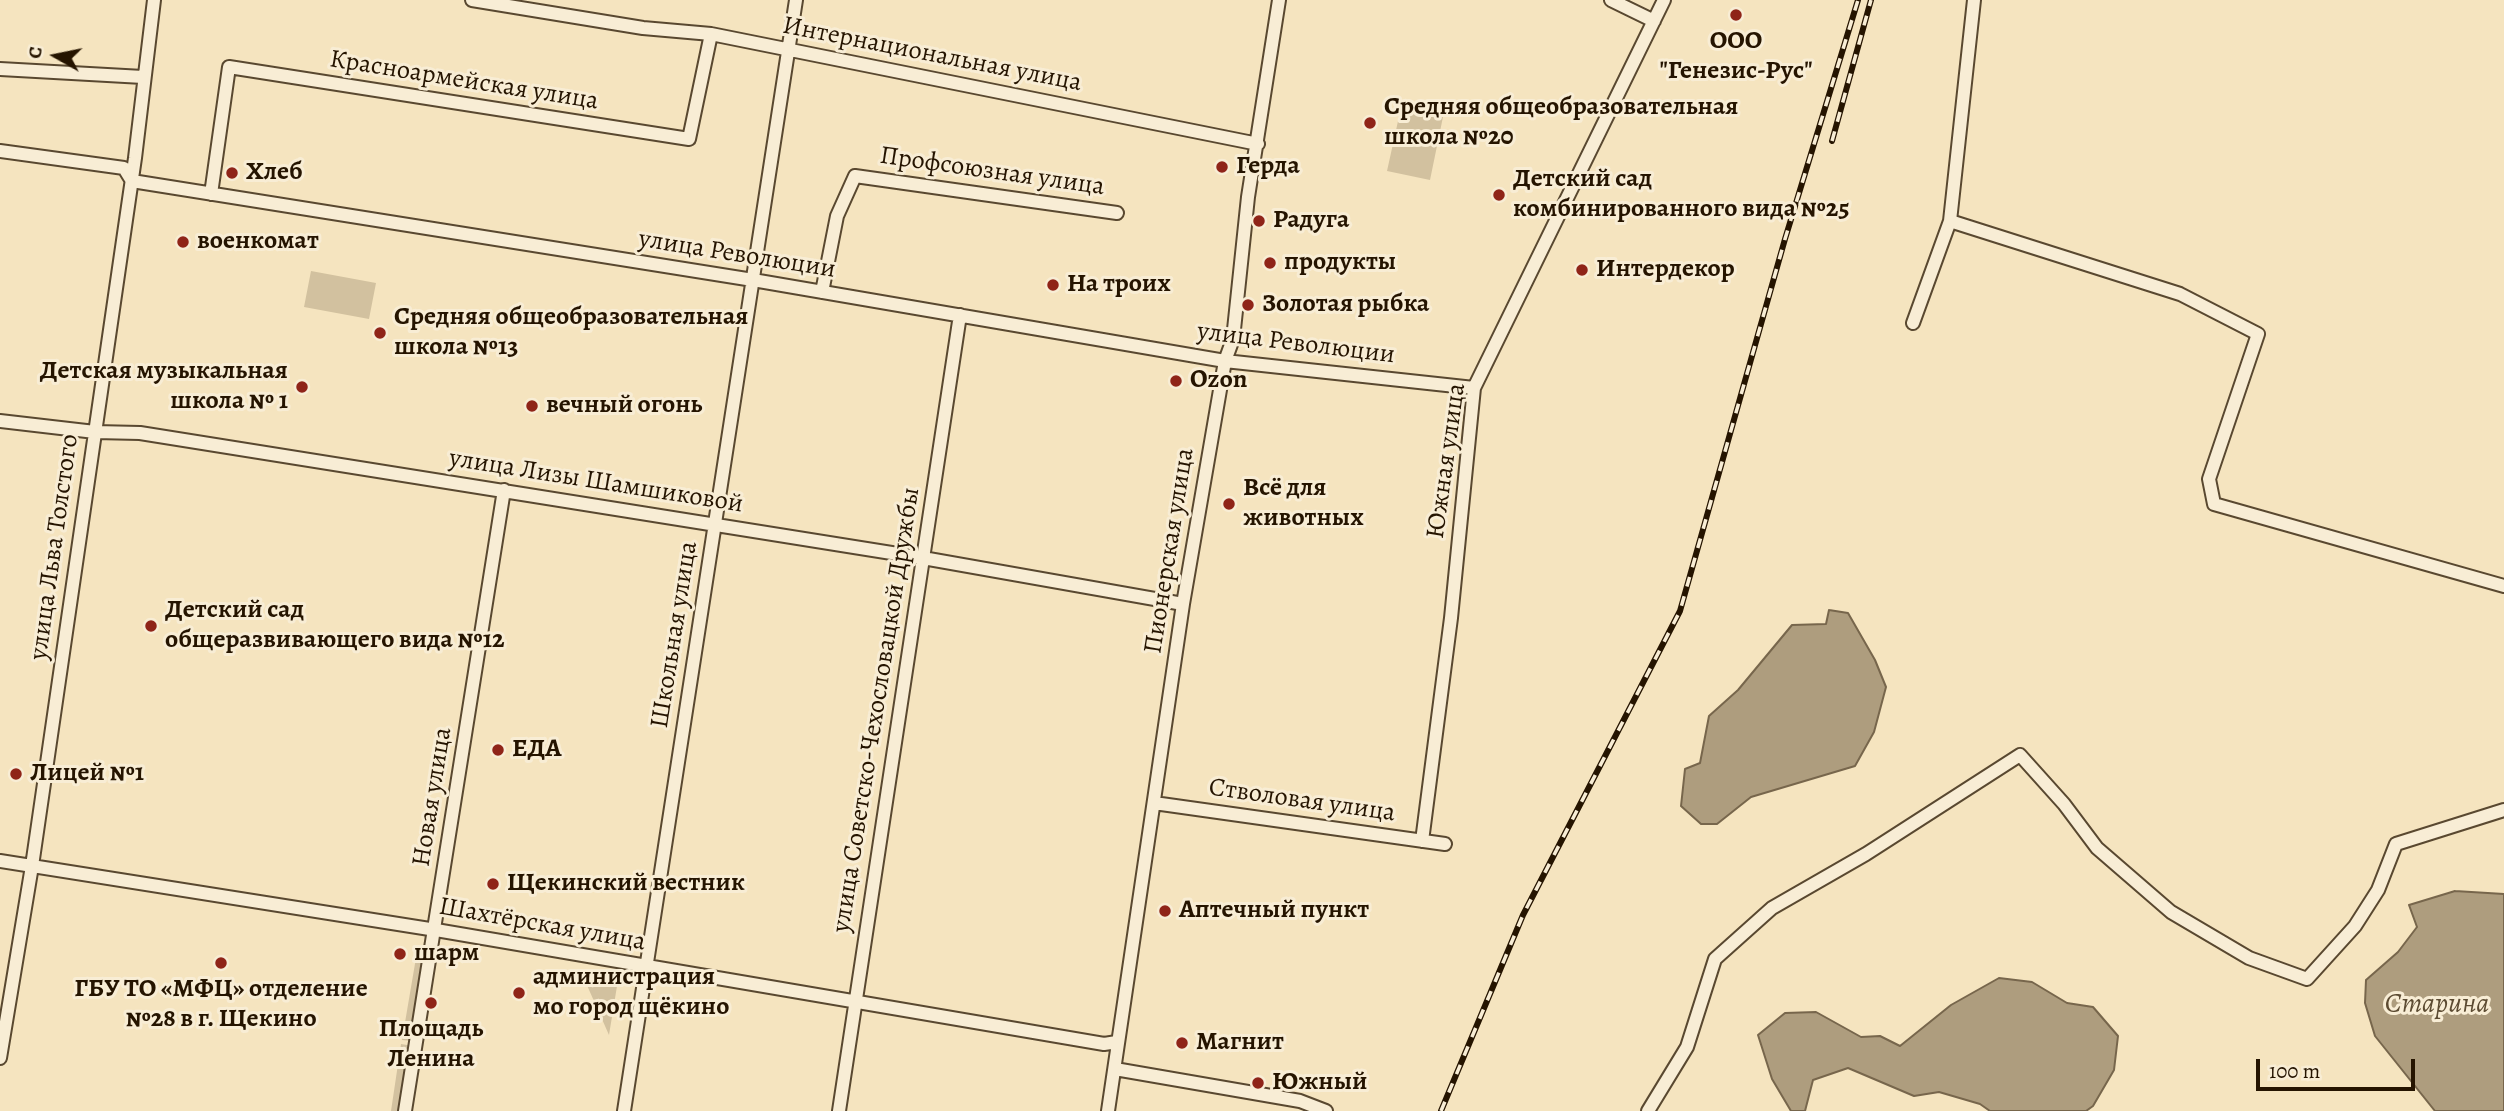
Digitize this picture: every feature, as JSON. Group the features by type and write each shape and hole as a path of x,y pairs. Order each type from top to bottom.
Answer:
{"street":[{"name":"улица Льва Толстого","path":"0,1058 32,866 132,181 154,0"},
{"name":"Интернациональная улица","path":"472,0 643,28 710,34 1258,144"},
{"name":"Школьная улица","path":"624,1111 796,0"},
{"name":"Пионерская улица","path":"1108,1111 1183,604 1225,361 1233,339 1248,197 1279,0"},
{"path":"1611,0 1654,21"},
{"name":"Южная улица","path":"1422,841 1451,618 1474,388 1664,0"},
{"path":"1913,323 1950,221 1974,0"},
{"name":"Красноармейская улица","path":"211,194 229,67 689,139 710,34"},
{"path":"0,69 143,77"},
{"name":"улица Революции","path":"0,151 124,168 132,181 753,280 1225,361 1474,388"},
{"name":"Профсоюзная улица","path":"822,292 837,216 855,176 1117,213"},
{"path":"1950,221 2180,294 2258,334 2209,479 2214,504 2504,586"},
{"name":"улица Советско-Чехословацкой Дружбы","path":"839,1111 960,315"},
{"name":"улица Лизы Шамшиковой","path":"0,421 95,432 140,433 716,524 1183,604"},
{"name":"Новая улица","path":"405,1111 436,930 504,490"},
{"path":"1648,1111 1687,1047 1715,959 1772,908 1866,854 2020,755 2064,804 2097,848 2171,912 2249,958 2306,979 2355,926 2378,890 2396,844 2504,810"},
{"name":"Стволовая улица","path":"1154,803 1445,844"},
{"name":"Шахтёрская улица","path":"0,861 436,930 1104,1044 1117,1042"},
{"path":"1115,1069 1300,1101 1326,1111"}],"shaded area":[{"path":"1402,103 1444,112 1430,180 1387,171"},
{"path":"311,271 376,283 369,319 304,307"},
{"path":"417,952 428,954 413,1041 402,1040"},
{"path":"582,974 618,980 609,1035"},
{"path":"401,1044 413,1046 403,1111 391,1111"}],"water":[{"path":"1829,610 1848,613 1875,660 1886,687 1874,732 1855,766 1751,797 1717,824 1701,824 1681,806 1685,769 1700,763 1709,716 1738,690 1792,625 1826,624"},
{"name":"Cтарина","path":"2455,891 2504,894 2504,1111 2435,1111 2375,1036 2365,1003 2366,980 2398,952 2417,927 2409,905"},
{"path":"1999,978 2032,982 2067,1003 2093,1007 2118,1036 2114,1070 2093,1106 2086,1111 1990,1111 1980,1104 1939,1092 1914,1096 1848,1068 1813,1080 1805,1111 1791,1111 1772,1079 1758,1035 1785,1013 1816,1012 1861,1037 1880,1036 1900,1046 1951,1005"}],"railway":[{"path":"1441,1111 1523,915 1680,611 1785,239 1858,0"},
{"path":"1832,141 1871,0"}],"place":[{"name":"ООО \"Генезис-Рус\"","path":"1736,15"},
{"name":"Средняя общеобразовательная школа №20","path":"1370,123"},
{"name":"Герда","path":"1222,167"},
{"name":"Хлеб","path":"232,173"},
{"name":"Детский сад комбинированного вида №25","path":"1499,195"},
{"name":"Радуга","path":"1259,221"},
{"name":"военкомат","path":"183,242"},
{"name":"продукты","path":"1270,263"},
{"name":"Интердекор","path":"1582,270"},
{"name":"На троих","path":"1053,285"},
{"name":"Золотая рыбка","path":"1248,305"},
{"name":"Средняя общеобразовательная школа №13","path":"380,333"},
{"name":"Ozon","path":"1176,381"},
{"name":"Детская музыкальная школа № 1","path":"302,387"},
{"name":"вечный огонь","path":"532,406"},
{"name":"Всё для животных","path":"1229,504"},
{"name":"Детский сад общеразвивающего вида №12","path":"151,626"},
{"name":"ЕДА","path":"498,750"},
{"name":"Лицей №1","path":"16,774"},
{"name":"Щекинский вестник","path":"493,884"},
{"name":"Аптечный пункт","path":"1165,911"},
{"name":"шарм","path":"400,954"},
{"name":"ГБУ ТО «МФЦ» отделение №28 в г. Щекино","path":"221,963"},
{"name":"администрация мо город щёкино","path":"519,993"},
{"name":"Площадь Ленина","path":"431,1003"},
{"name":"Магнит","path":"1182,1043"},
{"name":"Южный","path":"1258,1083"}]}
